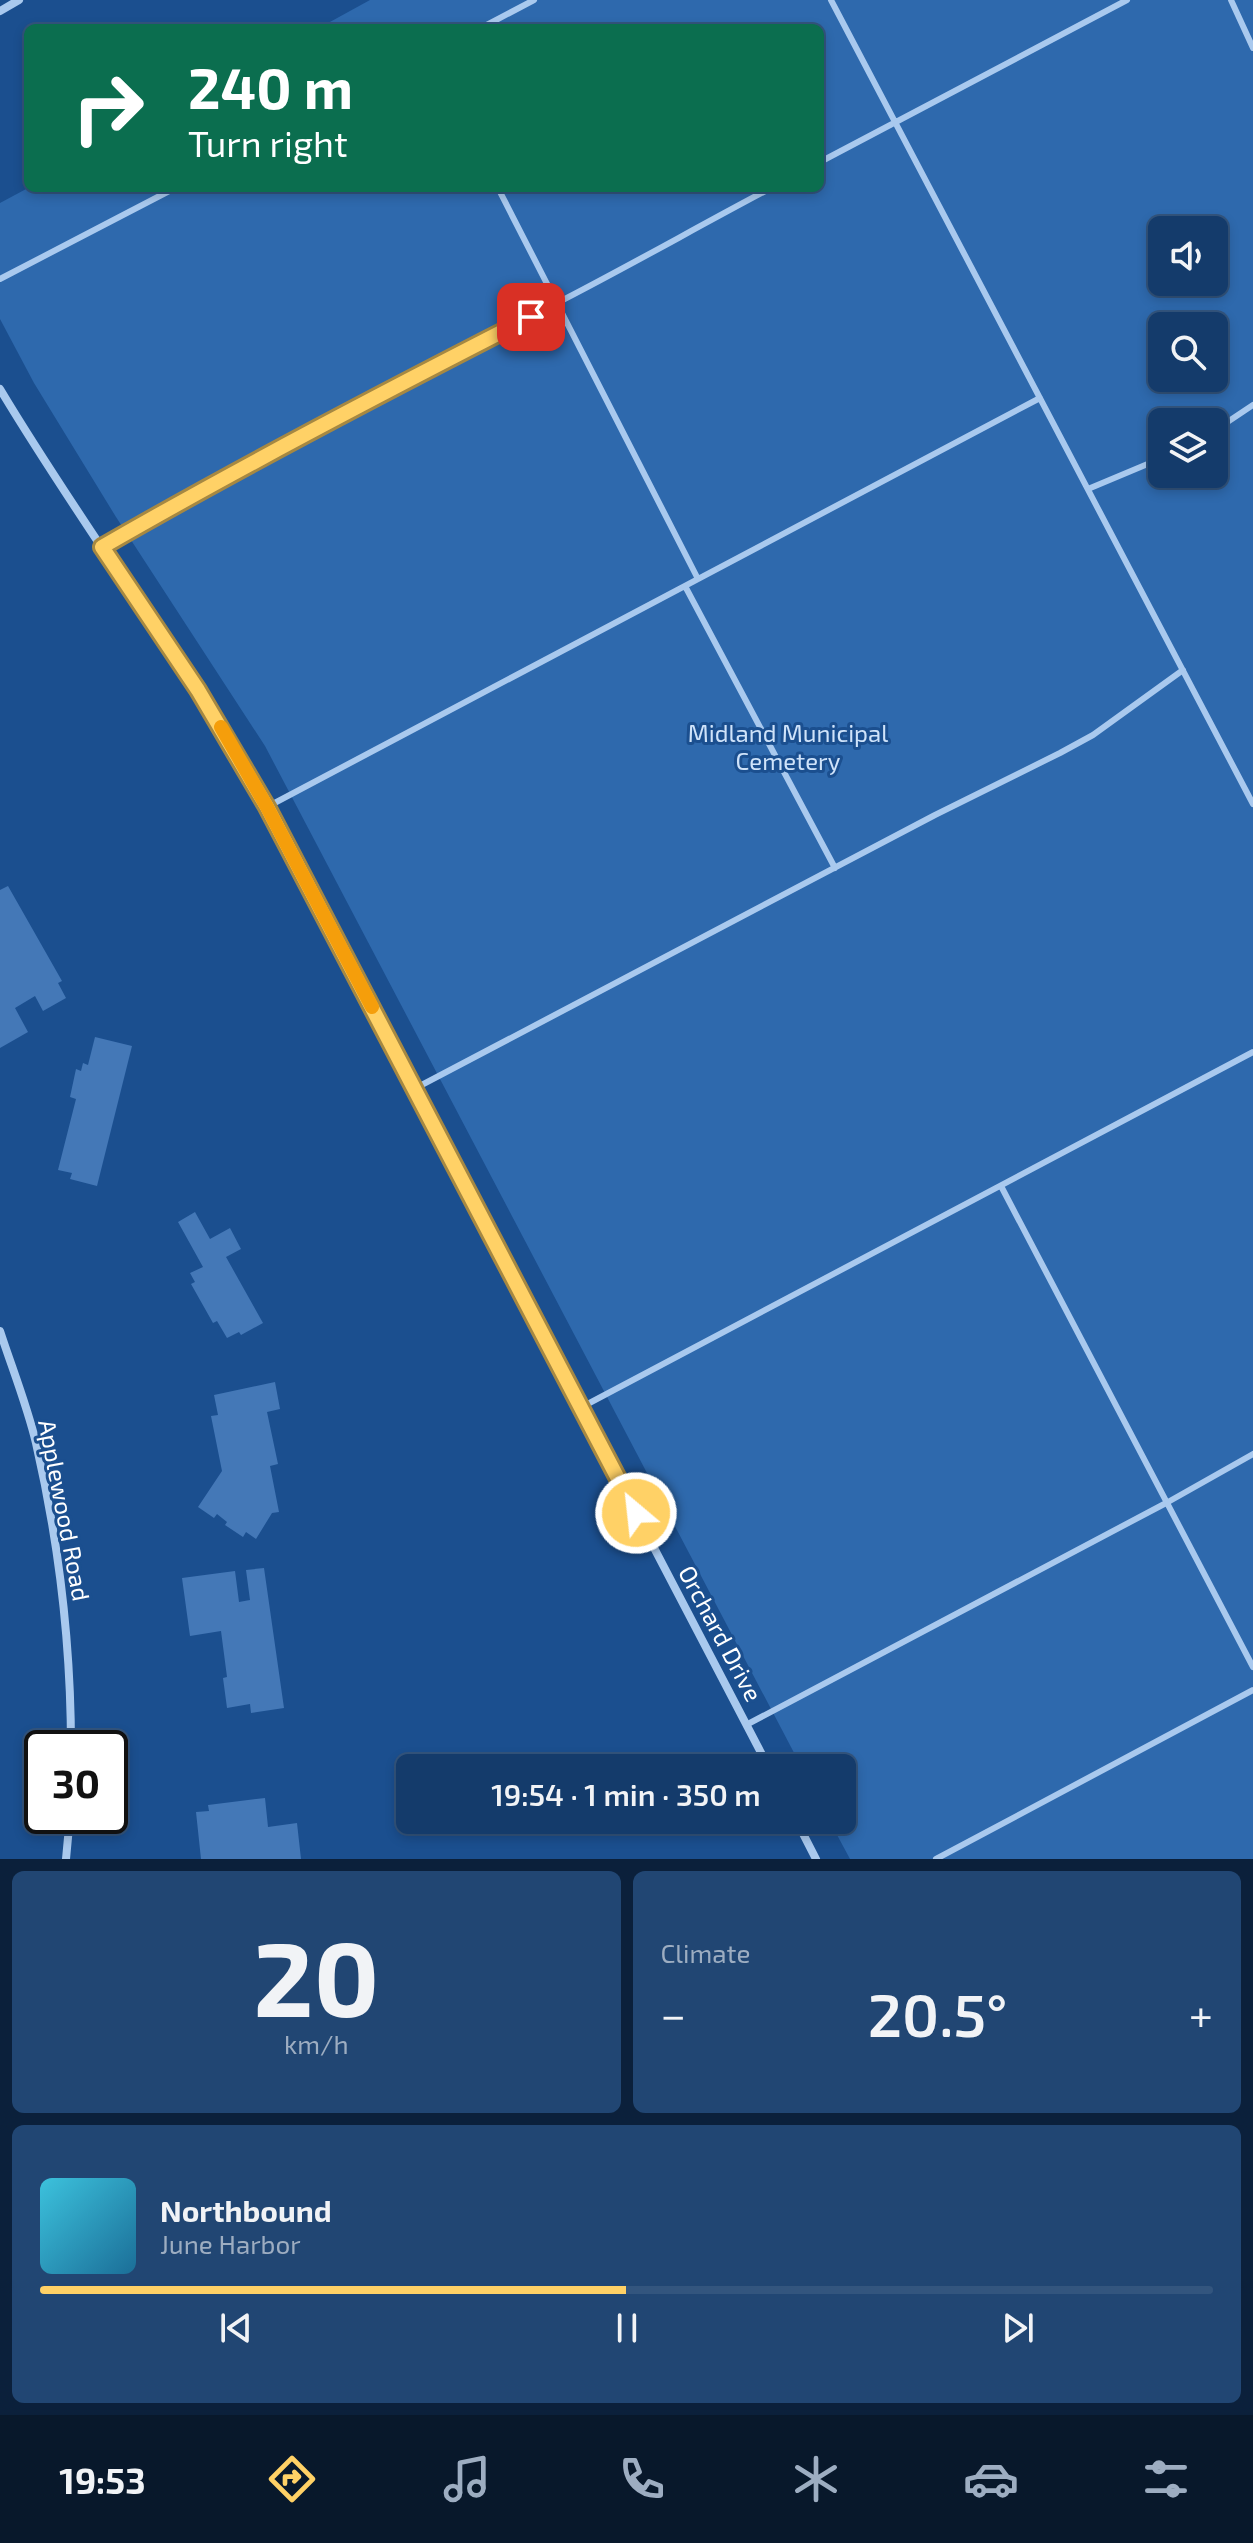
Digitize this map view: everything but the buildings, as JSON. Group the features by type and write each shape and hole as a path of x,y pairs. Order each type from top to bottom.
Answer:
{"street":[{"path":"0,11 19,0"},
{"name":"Orchard Drive","path":"0,389 198,690 267,807 762,1754"},
{"name":"Applewood Road","path":"0,1331 35,1440 60,1570 71,1730"},
{"path":"66,1859 68,1834"},
{"path":"803,1834 816,1859"}],"lane":[{"path":"489,24 534,0"},
{"path":"831,0 1253,804"},
{"path":"824,160 1127,0"},
{"path":"1231,0 1253,48"},
{"path":"0,279 167,192"},
{"path":"500,192 698,579"},
{"path":"102,547 349,411 764,192"},
{"path":"267,807 1040,398"},
{"path":"1228,422 1253,405"},
{"path":"1088,489 1148,464"},
{"path":"685,586 835,868"},
{"path":"414,1089 1093,735 1183,670"},
{"path":"580,1408 1253,1052"},
{"path":"1001,1186 1253,1667"},
{"path":"746,1725 1253,1454"},
{"path":"936,1859 1253,1690"}],"green space":[{"name":"Midland Municipal Cemetery","path":"370,0 1253,0 1253,1859 850,1859 837,1834 856,1834 856,1754 795,1754 265,746 116,517 34,383 0,319 0,203 24,190 824,192 824,24 326,24"}],"slow traffic":[{"path":"221,727 267,807 372,1007"}],"route":[{"path":"531,317 349,411 102,547 198,690 267,807 636,1513"}]}
